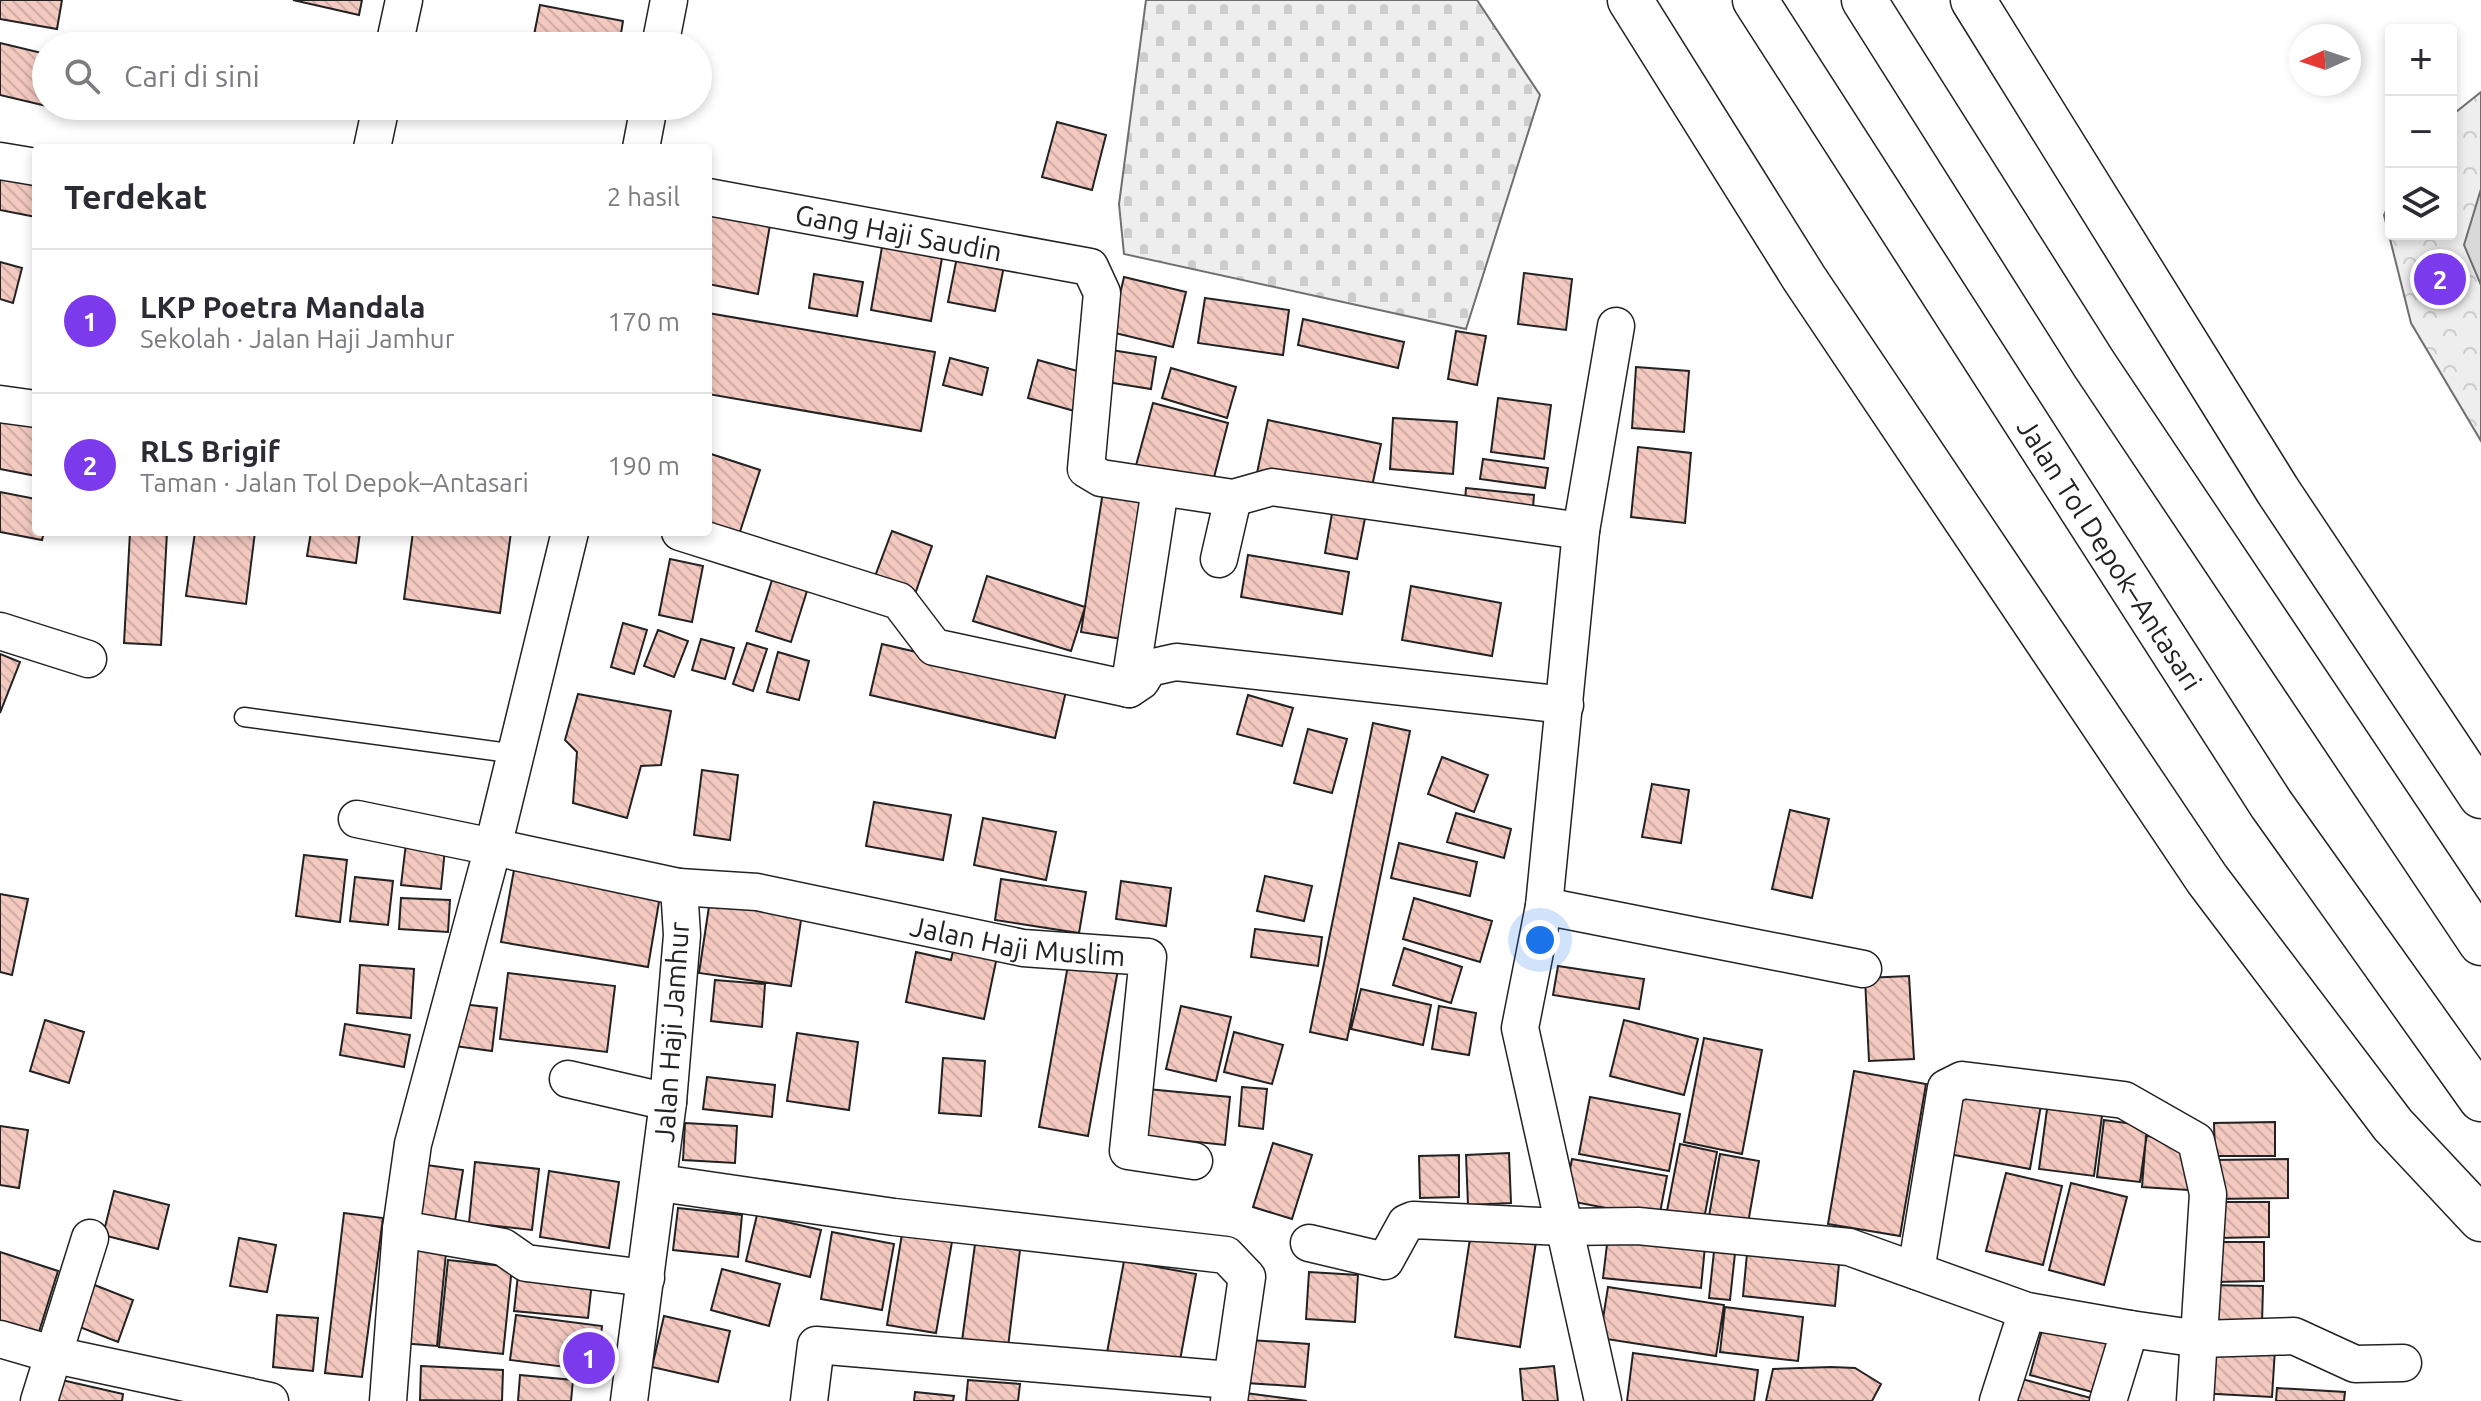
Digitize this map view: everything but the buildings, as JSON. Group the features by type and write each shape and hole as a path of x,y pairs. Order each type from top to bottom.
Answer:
{"highway":[{"path":"1630,0 1804,278 2207,879 2393,1125 2481,1219"},
{"name":"Jalan Tol Depok–Antasari","path":"1755,0 2271,804 2481,1099"},
{"path":"1864,0 2094,364 2481,943"},
{"path":"1973,0 2278,491 2481,796"}],"street":[{"path":"397,32 404,0"},
{"path":"663,32 669,0"},
{"path":"373,144 378,120"},
{"path":"642,144 646,120"},
{"path":"0,161 32,166"},
{"name":"Gang Haji Saudin","path":"712,198 1090,267 1102,293 1086,469 1101,478 1160,489"},
{"path":"1603,1401 1520,1028 1544,906 1581,531 1616,326"},
{"path":"0,404 32,408"},
{"path":"1129,689 1160,489 1233,498 1272,487 1581,531"},
{"path":"1219,559 1233,498"},
{"path":"388,1401 401,1229 413,1144 493,847 569,536"},
{"path":"693,536 899,601 934,647 1129,689 1141,681 1149,668 1176,662 1565,705"},
{"path":"0,631 88,659"},
{"name":"Jalan Haji Jamhur","path":"357,819 679,887 682,935 668,1102 660,1183 629,1401"},
{"name":"Jalan Haji Muslim","path":"679,887 757,892 1023,948 1148,957 1128,1151 1194,1161"},
{"path":"1544,906 1863,969"},
{"path":"568,1079 668,1102"},
{"path":"1916,1271 1946,1088 1962,1080 2124,1100 2196,1141 2208,1194 2195,1401"},
{"path":"660,1183 894,1217 1226,1255 1247,1277 1230,1390 816,1345 809,1401"},
{"path":"1309,1243 1385,1261 1406,1223 1413,1220 1563,1227 1638,1226 1849,1247 2027,1311 2200,1339 2294,1336 2355,1364 2403,1363"},
{"path":"401,1229 503,1247 526,1263 646,1278"},
{"path":"39,1401 90,1238"},
{"path":"1998,1401 2027,1311"},
{"path":"2108,1401 2130,1329"},
{"path":"0,1339 55,1355 270,1401"}],"lane":[{"path":"244,717 516,754"}],"green space":[{"path":"1146,0 1477,0 1540,95 1466,329 1124,254 1119,204"},
{"path":"2481,92 2481,441 2411,323 2390,240 2457,240 2457,111"}],"shaded area":[{"path":"2481,189 2481,285 2464,245"}],"place":[{"name":"RLS Brigif","path":"2440,279"},
{"name":"LKP Poetra Mandala","path":"589,1358"}]}
